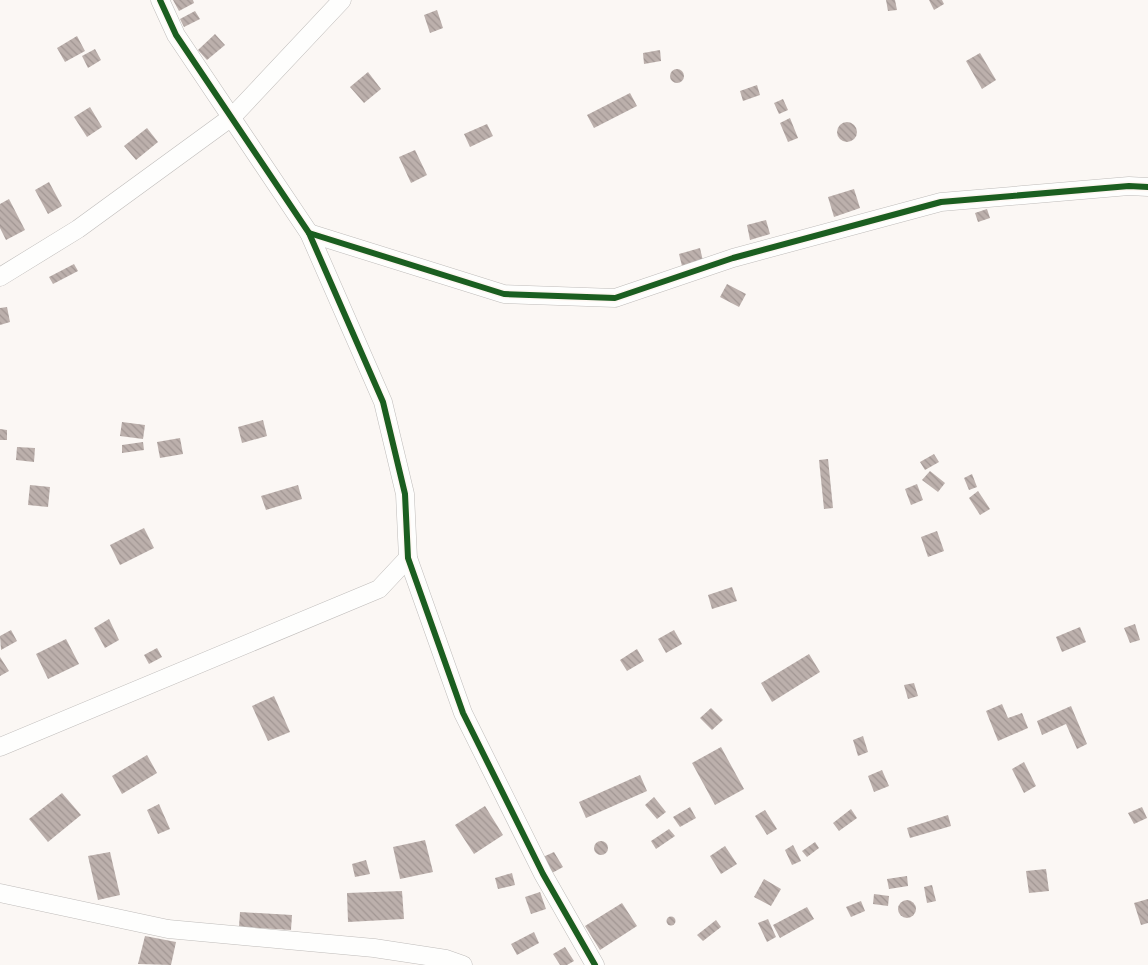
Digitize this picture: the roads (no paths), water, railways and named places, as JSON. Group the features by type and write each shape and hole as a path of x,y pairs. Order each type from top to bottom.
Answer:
{"street":[{"path":"160,0 176,35 233,116 309,233 383,402 405,494 408,558 463,713 543,874 595,965"},
{"path":"0,277 78,229 233,116 342,0"},
{"path":"309,233 504,294 615,298 733,258 941,202 1129,186 1148,188"},
{"path":"0,747 379,589 408,558"},
{"path":"0,893 168,929 374,948 446,959 463,965"}]}
